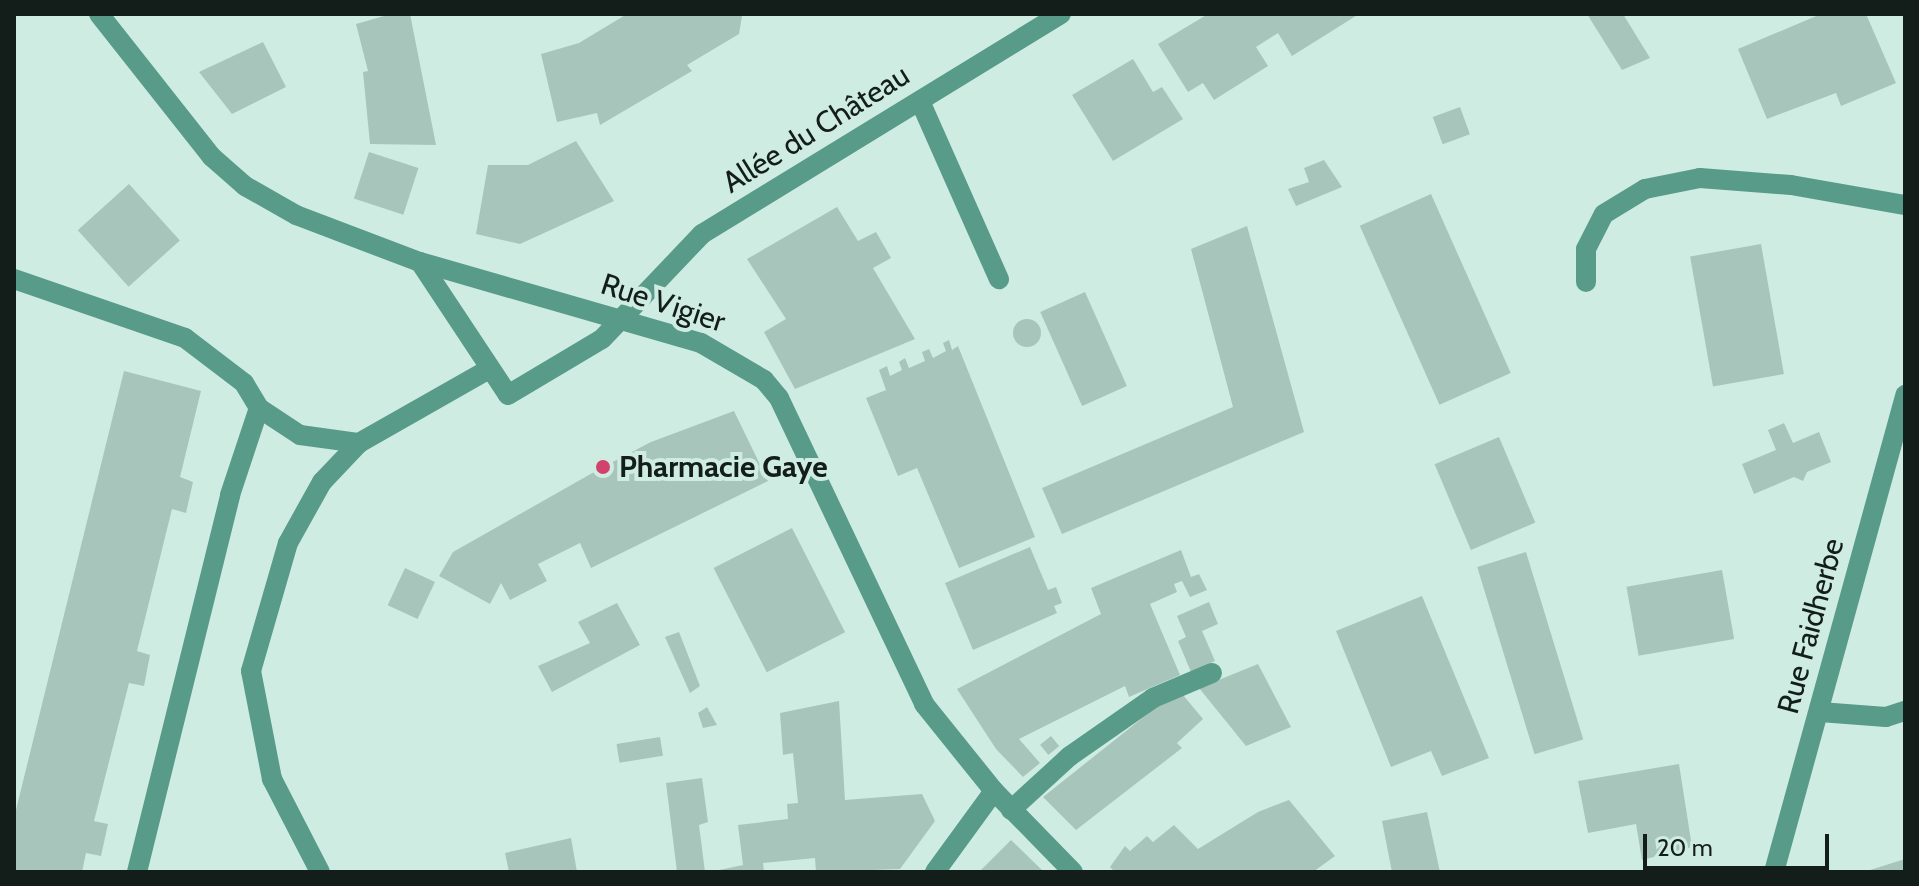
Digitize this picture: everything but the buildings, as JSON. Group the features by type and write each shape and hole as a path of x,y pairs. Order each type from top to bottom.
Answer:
{"street":[{"name":"Rue Vigier","path":"99,14 195,137 245,186 296,215 420,262 701,343 742,362 779,398 907,674 924,704 994,791 1073,872"},
{"name":"Allée du Château","path":"489,369 508,395 602,339 702,234 1057,15"},
{"path":"920,101 999,279"},
{"path":"1586,282 1586,249 1604,214 1645,189 1700,178 1791,185 1905,205"},
{"path":"320,872 272,779 251,671 288,543 322,482 359,443 489,369 420,262"},
{"path":"14,279 185,338 244,383 259,408 300,435 359,443"},
{"name":"Rue Faidherbe","path":"1774,872 1905,395"},
{"path":"137,872 230,495 259,408"},
{"path":"1011,810 1070,756 1141,706 1212,673"},
{"path":"1820,712 1886,717 1905,711"},
{"path":"935,872 994,791"}],"place":[{"name":"Pharmacie Gaye","path":"603,467"}]}
